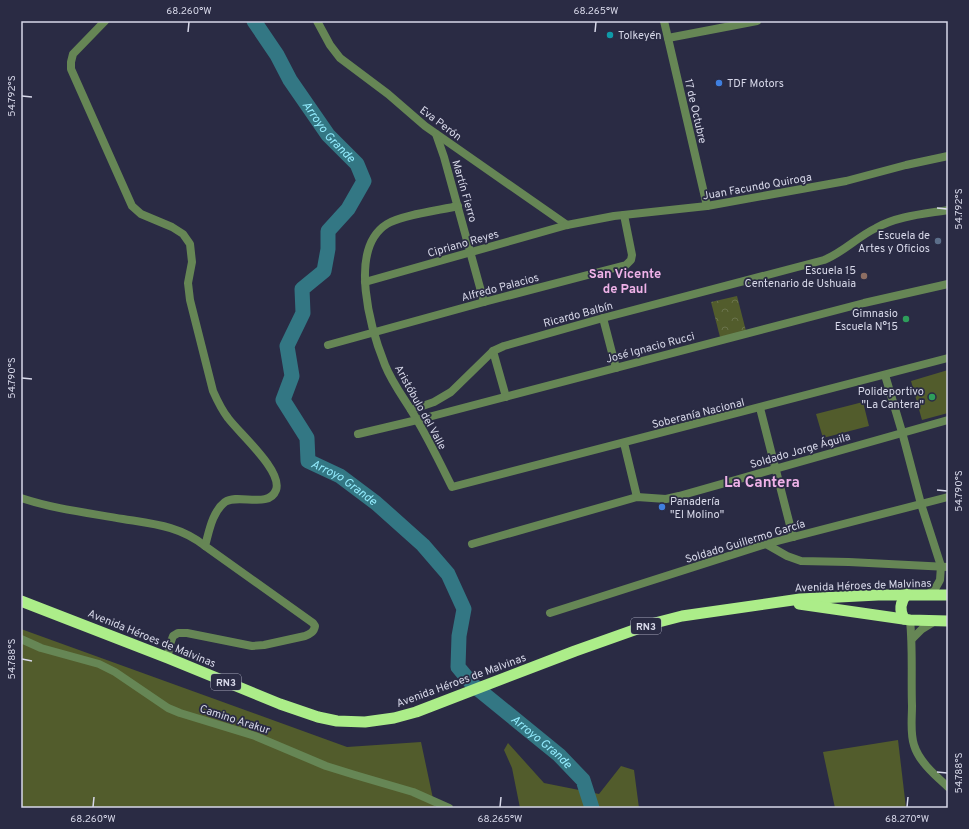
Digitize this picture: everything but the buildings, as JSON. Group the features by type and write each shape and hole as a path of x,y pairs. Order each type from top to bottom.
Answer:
{"highway":[{"name":"Avenida Héroes de Malvinas","path":"21,601 168,658 298,711 337,721 358,722 379,721 394,718 438,704 651,624 682,616 800,599 907,594 948,595"},
{"path":"907,594 904,597 900,608 907,620"},
{"name":"Avenida Héroes de Malvinas","path":"779,602 811,605 907,620 948,621"}],"street":[{"path":"105,21 73,54 71,69 132,206 141,214 172,227 183,234 190,244 192,262 188,283 190,300 213,391 219,405 227,417 262,457 273,472 276,481 276,489 273,495 267,498 257,500 237,499 226,501 219,508 215,516 205,546"},
{"name":"Eva Perón","path":"317,21 340,58 388,94 436,134 567,225"},
{"name":"17 de Octubre","path":"664,21 707,206"},
{"path":"668,38 757,21"},
{"name":"Martín Fierro","path":"436,134 444,156 484,302"},
{"name":"Juan Facundo Quiroga","path":"567,225 624,215 707,206 846,181 906,165 948,156"},
{"name":"Aristóbulo del Valle","path":"452,487 417,420 385,365 367,301 365,282 366,257 370,245 375,236 387,224 403,218 458,206"},
{"name":"Ricardo Balbín","path":"411,410 434,402 451,392 493,351 504,346 603,318 824,260 836,255 878,226 895,220 948,210"},
{"name":"Alfredo Palacios","path":"328,345 626,265 631,260 632,255 624,215"},
{"name":"Cipriano Reyes","path":"365,282 567,225"},
{"name":"José Ignacio Rucci","path":"358,434 506,397 864,303 948,284"},
{"path":"603,318 616,368"},
{"path":"493,351 506,397"},
{"name":"Soberanía Nacional","path":"452,487 948,358"},
{"path":"885,375 921,504 946,566 935,589 928,594"},
{"path":"760,408 793,537"},
{"name":"Soldado Jorge Águila","path":"472,544 637,497 666,499 679,496 948,420"},
{"path":"624,443 637,497"},
{"name":"Soldado Guillermo García","path":"550,613 766,544 948,497"},
{"path":"21,498 54,507 161,525 184,532 196,539 315,626 314,630 305,636 264,645 252,646 187,633 178,633 173,636 169,647 168,658"},
{"path":"766,544 787,556 802,561 946,566"},
{"path":"940,580 948,590"},
{"path":"907,620 912,639 912,727 914,745 920,758 948,787"},
{"path":"912,639 922,629 935,621"},
{"name":"Camino Arakur","path":"21,639 41,648 99,664 115,672 168,708 180,713 255,736 326,766 413,792 449,808"}],"green space":[{"path":"737,296 746,331 720,337 711,302"},
{"name":"Polideportivo \"La Cantera\"","path":"948,370 948,413 922,420 911,381"},
{"path":"863,402 869,426 823,438 816,414"},
{"path":"21,629 347,747 421,742 435,808 21,808"},
{"path":"898,740 906,808 835,808 823,752"},
{"path":"508,743 544,783 599,794 621,766 634,770 639,808 520,808 512,768 504,750"}],"waterway":[{"name":"Arroyo Grande","path":"254,21 277,55 290,80 328,135 357,164 364,181 348,209 328,231 328,249 324,271 302,289 303,313 287,346 292,376 283,400 307,438 308,461 340,476 376,503 423,545 448,574 464,609 459,636 458,667 473,685 559,755 583,780 592,808"}],"place":[{"name":"Tolkeyén","path":"610,35"},
{"name":"TDF Motors","path":"719,83"},
{"name":"Escuela de Artes y Oficios","path":"938,241"},
{"name":"Escuela 15 Centenario de Ushuaia","path":"864,276"},
{"name":"Gimnasio Escuela N°15","path":"906,319"},
{"name":"Polideportivo \"La Cantera\"","path":"932,397"},
{"name":"Panadería \"El Molino\"","path":"662,507"}],"district":[{"name":"San Vicente de Paul","path":"625,280"},
{"name":"La Cantera","path":"762,482"}]}
